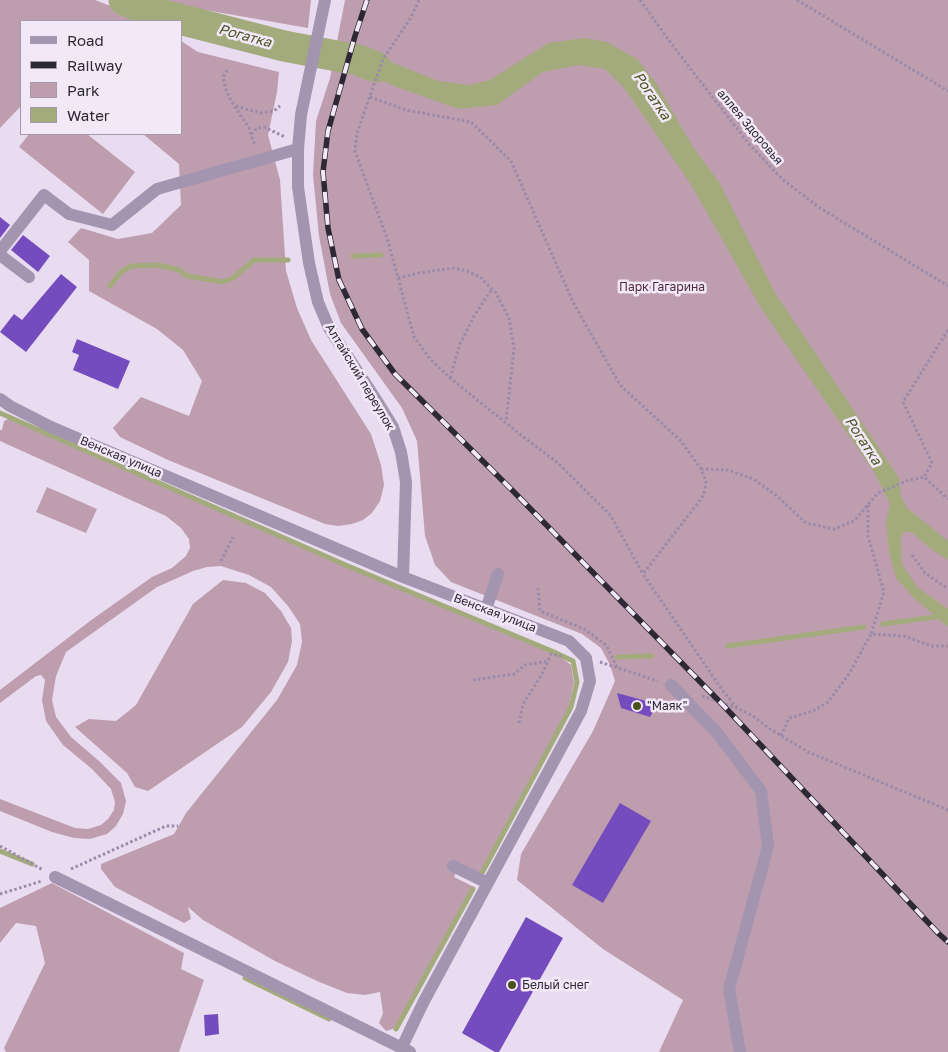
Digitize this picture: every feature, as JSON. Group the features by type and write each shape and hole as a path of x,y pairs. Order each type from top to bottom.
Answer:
{"street":[{"name":"Алтайский переулок","path":"325,0 302,115 298,149 298,187 307,253 318,302 329,328 393,427 401,452 406,482 403,578"},
{"path":"0,251 44,195 69,214 112,225 157,189 298,149"},
{"path":"0,255 29,277"},
{"name":"Венская улица","path":"0,399 51,427 403,578 569,641 586,658"},
{"path":"486,609 498,574"},
{"path":"54,877 406,1050 423,1002 580,711 590,682 586,658"},
{"path":"670,686 718,734 761,791 768,846 729,989 740,1052"},
{"path":"453,866 488,883"}],"path":[{"path":"419,0 410,19 383,59 357,133 355,151 388,241 414,337 430,359 450,378 558,462 611,516 643,574 723,691 737,708"},
{"name":"аллея Здоровья","path":"640,0 749,144 782,179 820,208 948,286"},
{"path":"797,0 948,92"},
{"path":"227,70 224,77 226,89 255,145 255,162"},
{"path":"370,97 406,110 471,122 512,161 573,302 620,385 681,441 701,469 706,481 704,495 643,574"},
{"path":"235,106 261,113 274,111 280,106"},
{"path":"250,134 257,128 264,127 288,138"},
{"path":"398,278 454,268 480,277 496,293 509,318 514,348 506,423"},
{"path":"450,378 460,344 474,316 492,288"},
{"path":"701,469 728,470 753,479 777,496 806,523 834,529 854,520 878,493 909,480 924,477 932,463 903,402 948,330"},
{"path":"924,477 948,499"},
{"path":"781,736 789,718 813,711 828,702 849,674 871,634 884,592 868,536 868,504"},
{"path":"221,561 233,537"},
{"path":"912,556 925,572 948,589"},
{"path":"871,634 904,636 930,646 948,646"},
{"path":"519,723 523,704 541,676 551,654 572,658 586,658"},
{"path":"473,680 514,674 525,665 548,661"},
{"path":"618,668 670,686"},
{"path":"695,694 737,708 808,752 948,810"},
{"path":"0,894 54,877 166,826 178,826"},
{"path":"0,846 54,877"}],"green space":[{"path":"0,0 95,0 146,20 20,20 20,107 0,128"},
{"path":"148,0 311,0 308,28"},
{"name":"Парк Гагарина","path":"345,0 948,0 948,1052 659,1052 683,1000 603,949 517,880 521,854 593,731 615,681 610,665 601,648 582,634 451,582 435,565 425,536 417,441 402,408 341,323 330,294 319,236 313,175 316,121 330,78"},
{"path":"182,42 198,52 279,72 268,135 280,180 286,271 297,308 311,340 371,434 381,465 384,485 380,501 372,513 363,520 338,526 325,524 168,460 120,437 113,428 141,397 189,416 202,381 183,350 157,329 89,291 89,260 68,242 81,228 118,239 152,233 181,205 179,164 144,135 182,135"},
{"path":"28,135 88,135 135,172 103,214 19,147"},
{"path":"12,417 348,566 554,651 571,665 574,682 569,706 560,726 482,874 459,865 454,877 474,887 405,1012 393,1029 386,1031 379,1023 383,1013 380,992 365,995 347,993 317,981 275,961 203,920 188,907 191,919 184,923 115,887 101,869 101,864 174,834 186,813 277,700 297,665 302,642 300,624 288,606 271,587 249,575 221,566 193,571 157,587 66,652 56,676 52,700 56,717 71,737 121,783 126,801 123,814 116,826 107,834 90,839 74,838 52,832 0,811 0,799 75,828 88,829 101,825 108,819 114,810 115,802 111,789 92,769 63,745 46,721 42,700 45,680 41,675 36,676 0,703 0,690 90,621 152,577 172,568 186,556 190,548 189,539 181,528 166,516 0,441 0,430 2,430 4,421"},
{"path":"47,487 97,509 86,533 36,512"},
{"path":"223,580 246,583 265,593 281,611 291,628 292,641 288,662 271,692 242,727 148,791 135,787 127,773 75,727 89,719 116,721 136,705 193,604"},
{"path":"52,883 184,953 181,969 204,980 179,1052 6,1052 4,1048 45,963 36,926 16,923 0,943 0,908"}],"water":[{"path":"584,38 607,42 637,59 656,83 693,147 719,182 775,293 899,478 901,496 907,508 948,541 948,560 911,532 904,532 901,537 902,564 917,587 948,609 948,627 914,598 896,578 889,552 886,522 890,504 874,472 761,308 690,183 624,88 605,69 579,65 543,72 497,105 459,109 396,87 361,71 333,65 336,48 369,53 438,81 469,85 490,80 548,43"}],"building":[{"path":"0,217 10,225 0,238"},
{"path":"23,235 50,256 38,272 11,250"},
{"path":"61,274 77,287 26,352 0,332 14,314 22,320"},
{"path":"77,339 130,361 118,389 73,370 79,355 72,352"},
{"name":"\"Маяк\"","path":"617,693 657,704 650,717 621,708"},
{"path":"620,803 651,821 603,903 572,885"},
{"name":"Белый снег","path":"526,917 563,938 499,1052 495,1052 462,1033"},
{"path":"218,1014 219,1034 205,1036 204,1015"}],"waterway":[{"name":"Рогатка","path":"124,0 152,12 284,46 358,60 376,67"},
{"path":"353,256 381,255"},
{"path":"110,286 121,272 131,266 158,265 179,270 187,276 223,282 233,278 254,260 288,260"},
{"path":"0,413 348,566 573,661 577,682 571,707 482,873"},
{"path":"883,624 942,616"},
{"path":"728,646 864,627"},
{"path":"617,657 652,656"},
{"path":"0,851 32,864"},
{"path":"396,1029 473,889"},
{"path":"245,978 329,1019"}],"railway":[{"path":"367,0 328,131 323,172 328,228 339,280 362,329 395,374 720,702 948,942"}],"place":[{"name":"\"Маяк\"","path":"637,706"},
{"name":"Белый снег","path":"512,985"}]}
